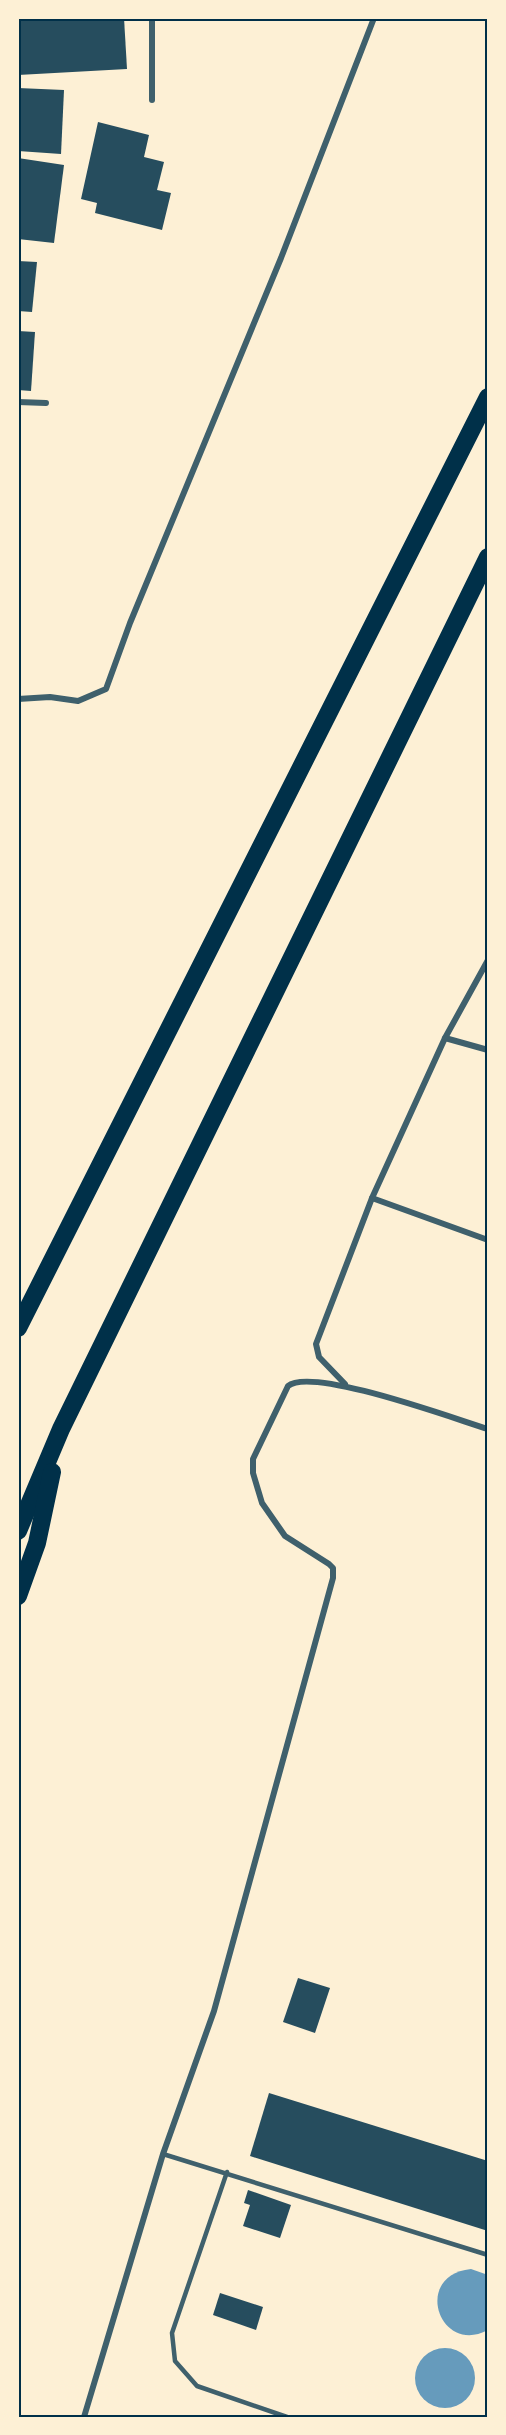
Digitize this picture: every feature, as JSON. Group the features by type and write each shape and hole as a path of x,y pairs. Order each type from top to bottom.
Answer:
{"highway":[{"path":"18,1328 488,398"},
{"path":"18,1531 61,1429 488,556"},
{"path":"18,1596 37,1543 61,1429"}],"street":[{"path":"152,18 152,100"},
{"path":"18,699 50,697 78,701 106,689 130,623 281,258 374,18"},
{"path":"18,402 46,403"},
{"path":"345,1385 319,1358 316,1344 372,1198 446,1038 488,960"},
{"path":"446,1038 488,1050"},
{"path":"372,1198 488,1240"},
{"path":"84,2417 163,2154 214,2011 333,1578 333,1568 323,1559 285,1536 266,1509 253,1473 253,1459 288,1386 293,1382 345,1385 488,1429"}],"lane":[{"path":"18,764 18,786"},
{"path":"163,2154 488,2254"},
{"path":"227,2172 172,2333 175,2361 197,2386 287,2417"}],"water":[{"path":"471,2269 488,2275 488,2330 471,2335 456,2332 446,2324 439,2311 438,2298 442,2285 453,2274"},
{"path":"439,2348 451,2348 467,2356 473,2366 475,2378 473,2390 467,2400 451,2408 439,2408 423,2400 415,2384 415,2372 423,2356"}],"building":[{"path":"18,18 124,18 127,69 18,75"},
{"path":"18,88 64,90 61,154 18,151"},
{"path":"98,122 149,135 144,157 164,162 157,190 171,193 162,230 95,213 97,203 81,199"},
{"path":"18,158 64,165 54,243 18,239"},
{"path":"18,261 37,262 32,312 18,311"},
{"path":"18,331 35,332 31,391 18,390"},
{"path":"298,1978 330,1988 315,2033 283,2022"},
{"path":"269,2093 488,2161 488,2231 250,2156"},
{"path":"248,2190 291,2205 280,2238 243,2226 250,2205 244,2203"},
{"path":"220,2293 263,2307 256,2330 213,2315"}]}
